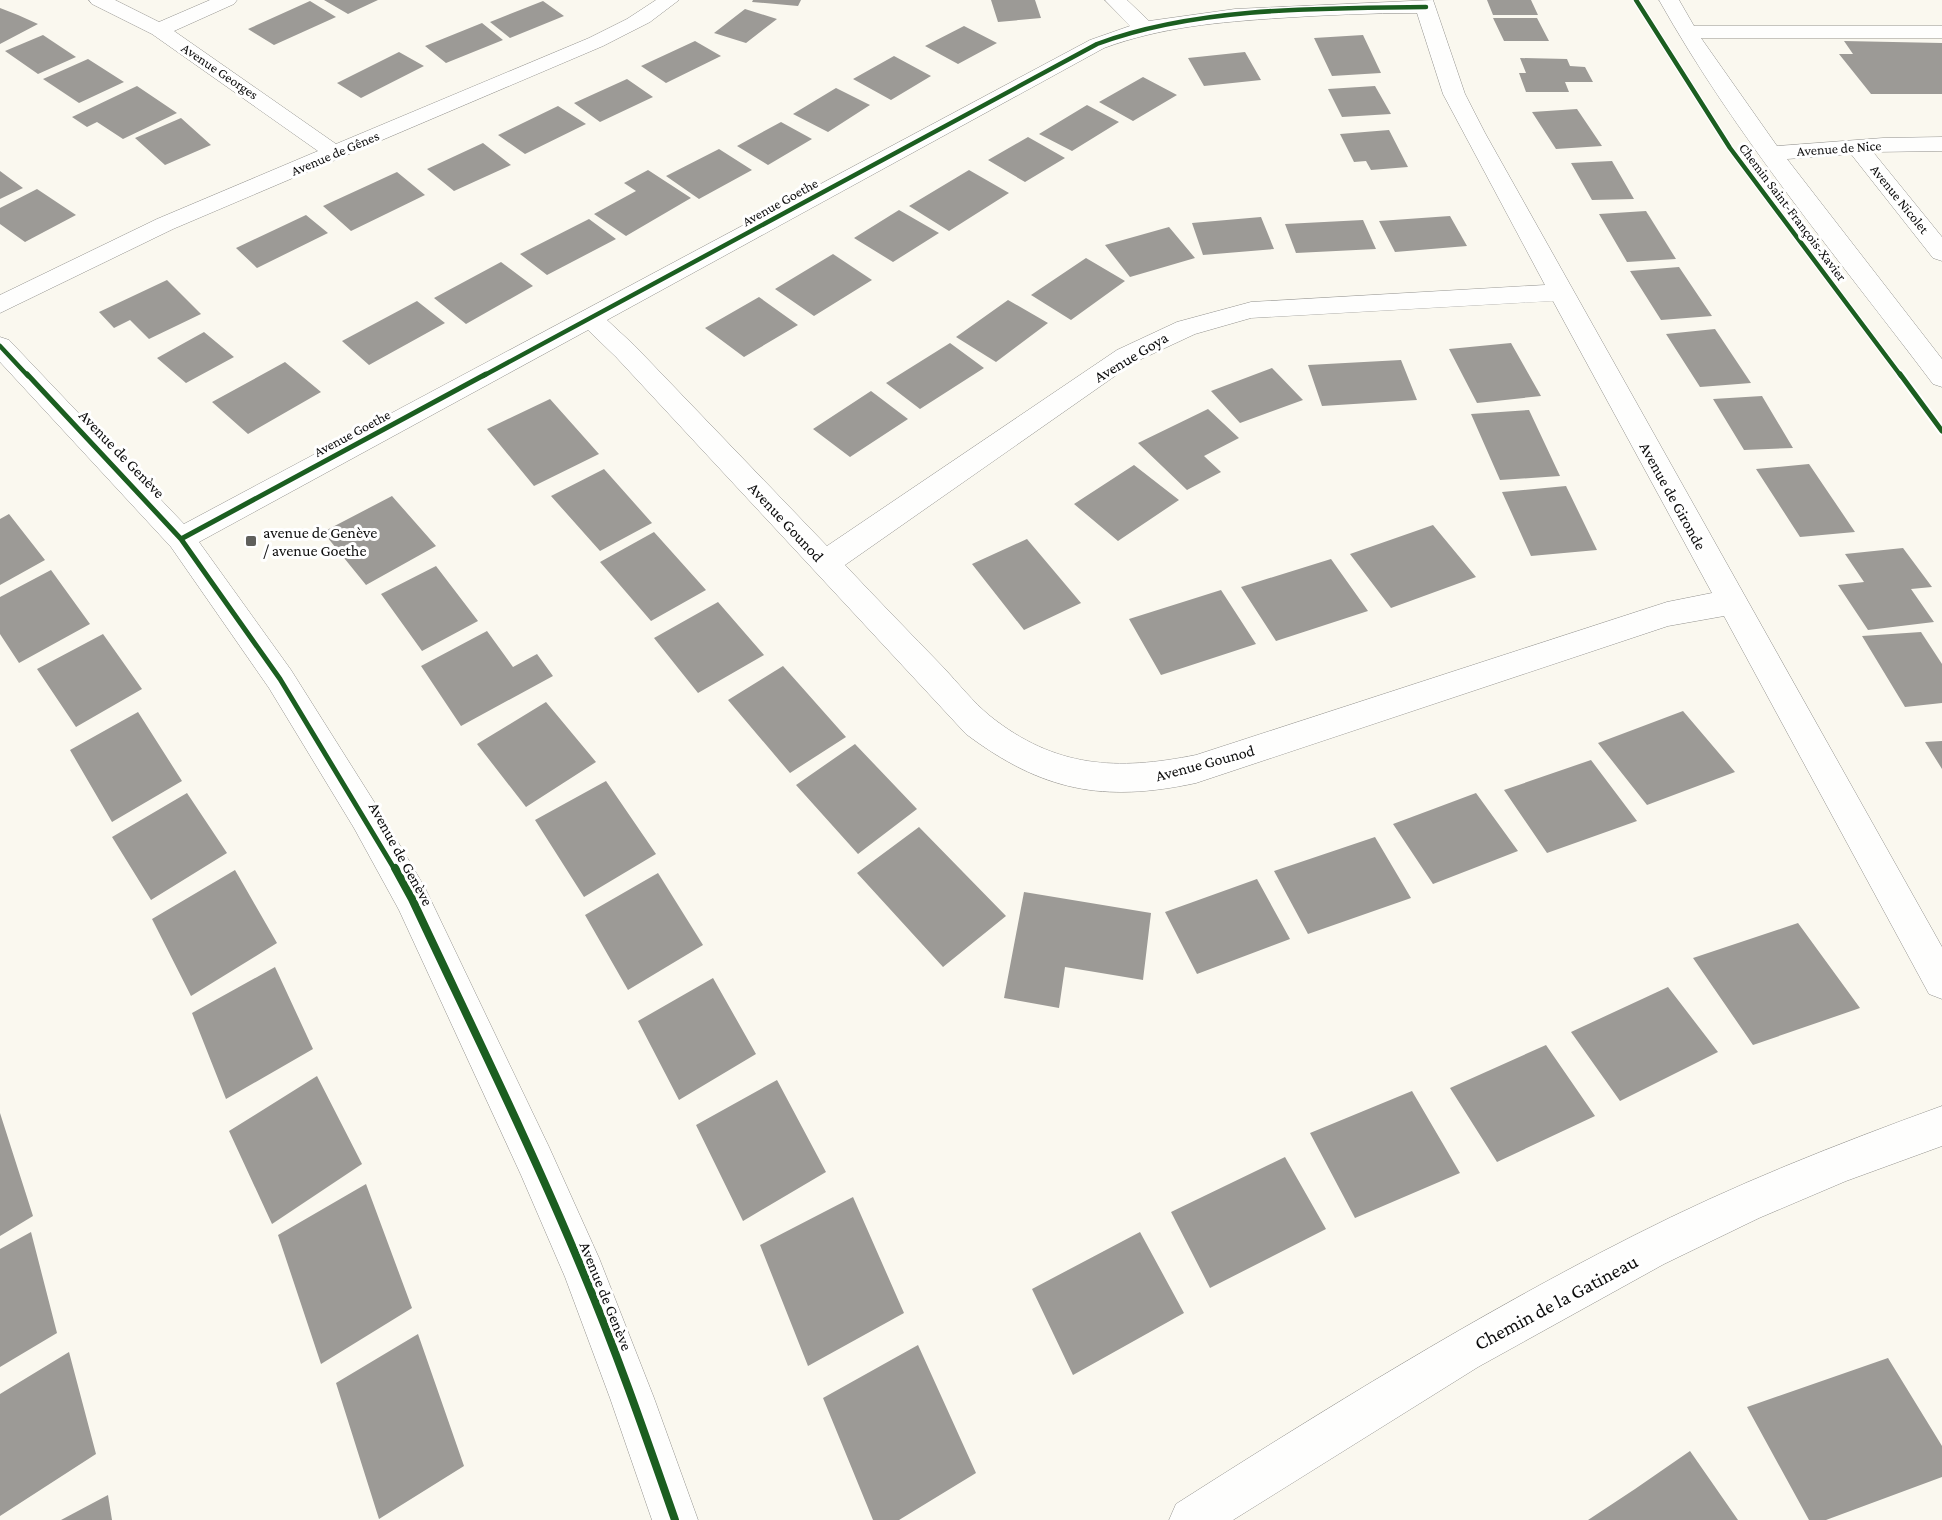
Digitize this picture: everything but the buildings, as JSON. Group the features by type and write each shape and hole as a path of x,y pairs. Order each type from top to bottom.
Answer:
{"street":[{"name":"Avenue Georges","path":"99,0 159,30 306,131 334,153"},
{"path":"159,30 227,0"},
{"name":"Avenue de Gênes","path":"0,305 165,224 604,38 654,12 669,0"},
{"path":"1115,0 1144,28"},
{"name":"Chemin Saint-François-Xavier","path":"1669,0 1687,32 1769,153 1942,378"},
{"name":"Avenue Goethe","path":"181,539 591,319 1073,55 1117,36 1144,28 1216,16 1424,3"},
{"name":"Avenue de Gironde","path":"1424,3 1454,94 1732,604 1942,982"},
{"path":"1687,32 1942,32"},
{"name":"Avenue de Nice","path":"1769,153 1942,144"},
{"name":"Avenue Nicolet","path":"1857,147 1942,253"},
{"name":"Avenue Goya","path":"825,563 1126,356 1178,330 1222,316 1251,310 1561,292"},
{"name":"Avenue Gounod","path":"591,319 625,351 977,724 1002,745 1032,761 1063,772 1122,779 1166,776 1667,614 1713,605 1732,604"},
{"name":"Avenue de Genève","path":"0,346 181,539 280,679 366,818 412,899 535,1161 584,1273 632,1398 675,1520"},
{"name":"Chemin de la Gatineau","path":"1192,1520 1367,1408 1506,1327 1613,1270 1717,1217 1868,1153 1942,1126"}],"cycle path":[{"path":"1636,0 1730,148 1942,431"},
{"path":"181,539 1097,44 1142,29 1212,17 1318,10 1426,7"},
{"path":"0,346 181,539 280,679 366,818 412,899 535,1161 584,1273 632,1398 675,1520"}],"place":[{"name":"avenue de Genève / avenue Goethe","path":"251,541"}]}
